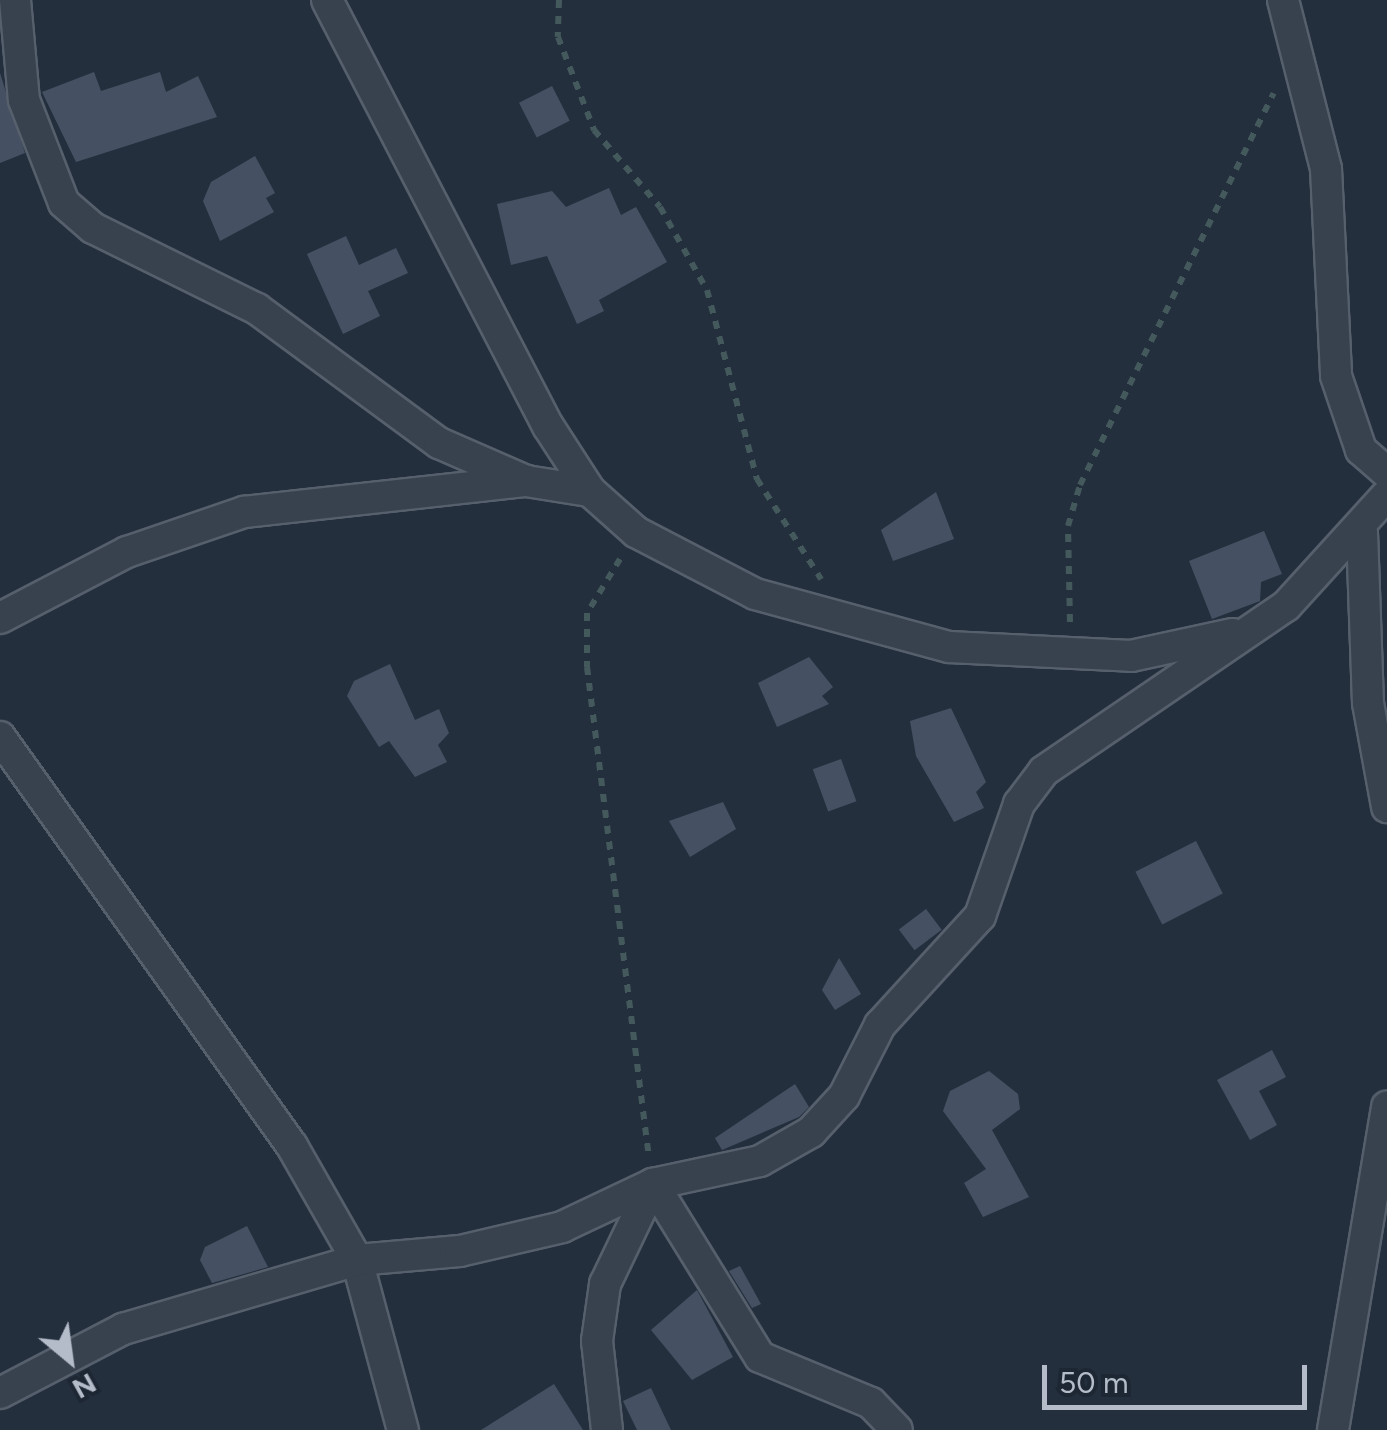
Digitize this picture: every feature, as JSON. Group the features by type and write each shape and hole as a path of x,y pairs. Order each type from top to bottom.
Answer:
{"street":[{"path":"14,0 24,100 64,203 93,228 257,308 439,443 526,480 590,492"},
{"path":"327,0 490,324 590,492 636,532 754,594 864,630 1074,658 1193,647 1258,627"},
{"path":"1283,0 1292,50 1326,169 1336,376 1361,450 1387,474"},
{"path":"0,618 128,552 244,512 526,480"},
{"path":"0,1393 123,1329 357,1260 460,1252 562,1226 653,1184 760,1161 830,1115 880,1025 980,916 1019,804 1044,771 1258,627 1362,532 1387,495"},
{"path":"1362,532 1368,702 1387,807"},
{"path":"0,738 292,1146 357,1260 403,1430"},
{"path":"1333,1430 1387,1106"},
{"path":"607,1430 597,1341 605,1284 653,1184"},
{"path":"653,1184 760,1357 870,1403 898,1430"}],"path":[{"path":"559,0 558,37 594,130 660,207 699,274 757,479 828,588"},
{"path":"1074,658 1065,570 1080,485 1292,50"},
{"path":"636,532 588,613 586,667 653,1184"}],"building":[{"path":"94,72 101,91 160,72 166,92 198,76 217,117 76,162 42,92"},
{"path":"0,73 25,153 0,163"},
{"path":"552,86 570,121 537,138 519,103"},
{"path":"255,156 275,193 266,198 274,212 220,241 203,201 211,182"},
{"path":"609,188 621,215 636,207 667,262 599,300 604,311 577,324 547,256 511,265 497,204 552,191 566,207"},
{"path":"346,236 359,265 396,248 408,273 368,291 380,316 343,334 307,254"},
{"path":"936,492 954,539 893,561 881,530"},
{"path":"1264,531 1282,574 1261,582 1260,601 1212,619 1189,561"},
{"path":"809,657 833,687 822,696 829,704 777,727 758,683"},
{"path":"390,664 415,720 439,709 449,733 438,745 447,762 415,777 389,741 379,747 347,696 354,681"},
{"path":"951,708 986,782 976,792 984,808 954,822 916,756 910,721"},
{"path":"841,759 856,801 828,812 813,769"},
{"path":"723,802 736,829 690,857 669,821"},
{"path":"1196,841 1223,894 1162,924 1135,872"},
{"path":"926,909 942,930 914,950 899,929"},
{"path":"839,958 861,994 835,1010 822,990"},
{"path":"1272,1050 1286,1077 1259,1091 1277,1125 1250,1140 1217,1080"},
{"path":"989,1071 1018,1094 1020,1109 992,1130 1029,1197 983,1217 964,1183 986,1169 943,1111 950,1091"},
{"path":"795,1084 809,1107 799,1117 722,1150 715,1138"},
{"path":"247,1226 268,1267 212,1283 200,1260 205,1247"},
{"path":"740,1266 761,1304 752,1308 729,1271"},
{"path":"697,1290 733,1357 692,1380 651,1330"},
{"path":"554,1384 583,1430 481,1430"},
{"path":"651,1388 671,1430 637,1430 623,1401"}]}
